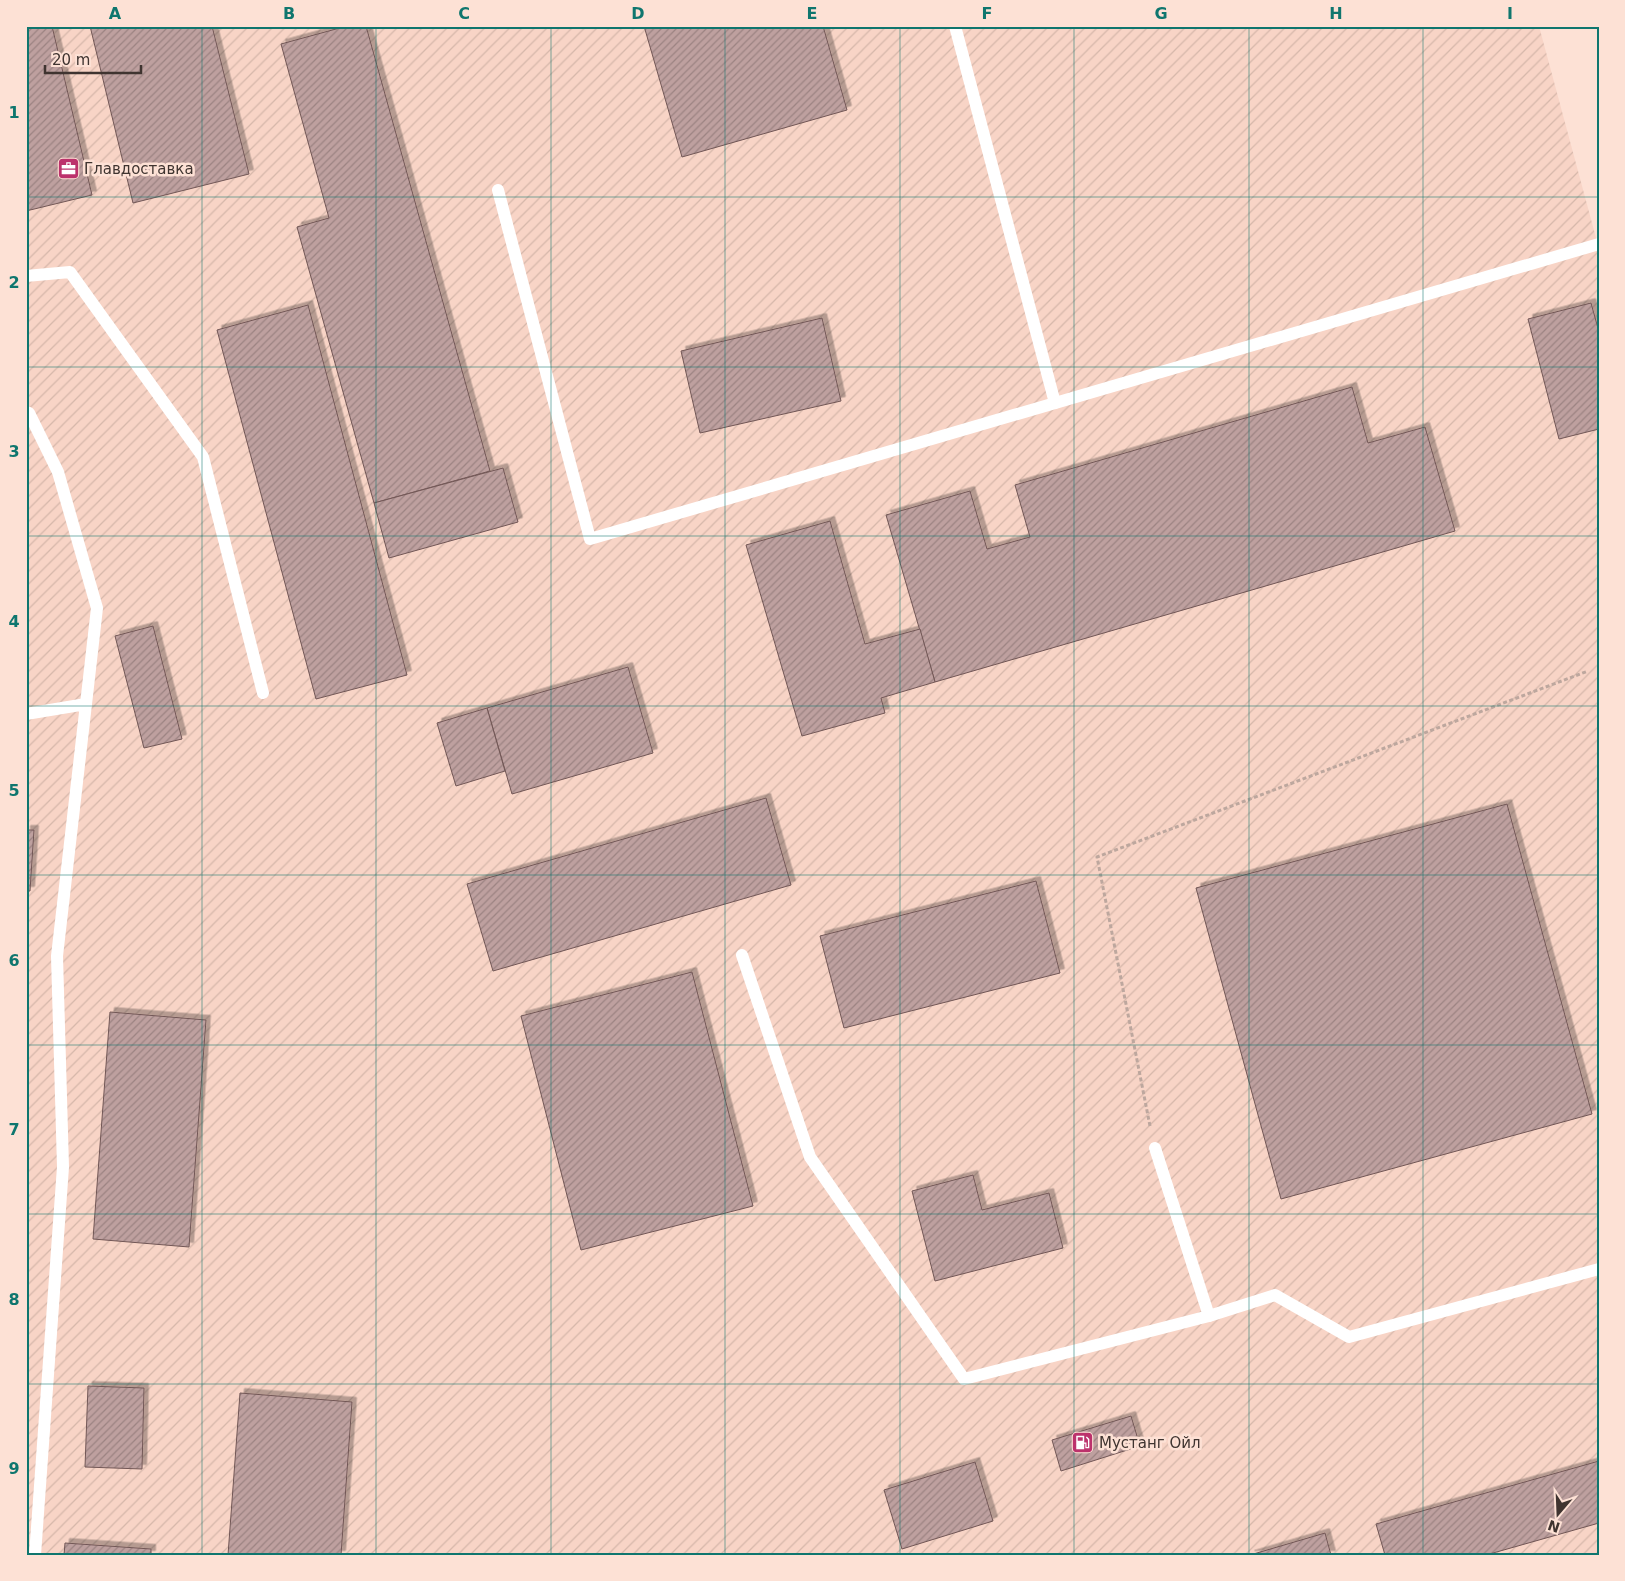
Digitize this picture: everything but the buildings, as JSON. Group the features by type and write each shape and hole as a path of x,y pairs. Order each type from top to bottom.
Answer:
{"lane":[{"path":"955,26 1055,403"},
{"path":"498,190 590,539 1599,244"},
{"path":"26,276 70,272 203,458 263,693"},
{"path":"26,412 29,413 58,472 97,608 57,956 63,1167 35,1555"},
{"path":"26,714 86,704"},
{"path":"742,955 810,1157 964,1379 1209,1316 1275,1295 1349,1337 1599,1269"},
{"path":"1155,1148 1209,1316"}],"path":[{"path":"1155,1148 1096,857 1588,671"}],"shaded area":[{"path":"26,26 1539,26 1599,249 1599,1555 26,1555"}],"place":[{"name":"Главдоставка","path":"68,169"},
{"name":"Мустанг Ойл","path":"1083,1443"}]}
